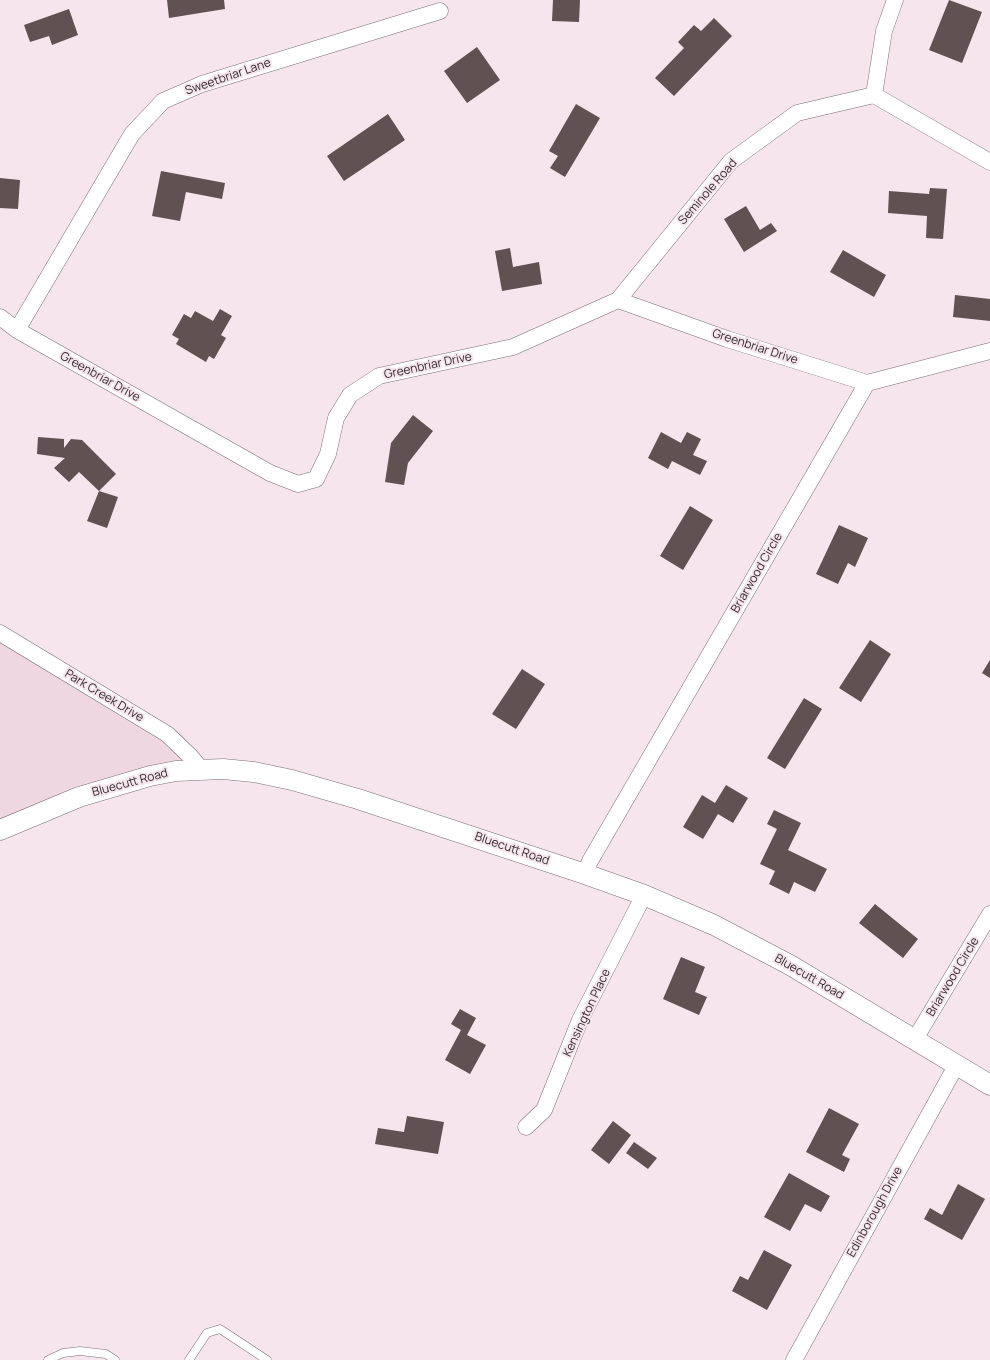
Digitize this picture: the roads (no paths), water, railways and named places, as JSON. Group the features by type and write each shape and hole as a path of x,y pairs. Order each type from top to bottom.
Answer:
{"street":[{"path":"895,0 884,31 874,95 990,162"},
{"name":"Sweetbriar Lane","path":"17,330 132,134 163,101 202,84 440,11"},
{"name":"Seminole Road","path":"618,300 731,161 797,113 874,95"},
{"name":"Greenbriar Drive","path":"0,317 17,330 270,473 298,484 316,479 328,454 336,418 350,395 378,376 513,347 618,300 727,339 867,382"},
{"path":"867,382 990,351"},
{"name":"Briarwood Circle","path":"585,874 590,861 867,382"},
{"name":"Park Creek Drive","path":"0,633 168,734 201,769"},
{"name":"Bluecutt Road","path":"0,830 103,789 150,776 176,771 201,769 254,772 314,786 585,874 644,895 714,925 790,964 990,1085"},
{"name":"Kensington Place","path":"526,1127 544,1110 580,1020 644,895"},
{"name":"Briarwood Circle","path":"915,1040 990,914"},
{"name":"Edinborough Drive","path":"794,1360 957,1064"}],"lane":[{"path":"192,1359 207,1333 220,1329 267,1360"},
{"path":"48,1360 63,1353 80,1351 106,1354 115,1360"}]}
